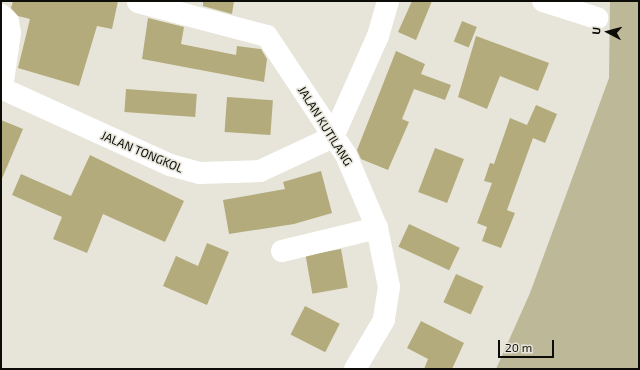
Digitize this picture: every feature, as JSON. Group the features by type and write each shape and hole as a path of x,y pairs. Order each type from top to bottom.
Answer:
{"street":[{"path":"333,137 378,36 388,1"},
{"path":"543,1 597,18"},
{"name":"JALAN KUTILANG","path":"138,2 267,36 275,44 333,137 346,155 377,228 389,287 384,320 355,369"},
{"path":"1,15 8,22 10,33 2,88"},
{"name":"JALAN TONGKOL","path":"2,88 44,110 170,165 200,173 238,174 260,171 333,137"},
{"path":"282,251 377,228"}],"shaded area":[{"path":"610,1 639,1 639,369 496,369 530,293 609,78"}],"building":[{"path":"13,1 118,1 112,29 97,26 79,86 18,68 30,19 18,16 11,8"},
{"path":"203,1 234,1 232,14 203,6"},
{"path":"412,1 432,1 416,40 398,32"},
{"path":"148,18 184,27 181,44 236,55 237,46 261,49 267,59 264,82 142,59"},
{"path":"462,21 477,27 469,47 454,41"},
{"path":"476,36 549,63 538,91 500,76 487,109 458,97"},
{"path":"396,51 425,64 421,74 451,85 445,100 414,89 402,119 409,122 388,170 361,159 357,150"},
{"path":"126,89 197,94 195,117 124,112"},
{"path":"227,97 273,100 270,135 225,132"},
{"path":"536,105 557,114 545,143 533,138 507,210 515,213 501,248 482,241 487,227 477,223 492,183 484,181 490,163 494,164 510,118 527,125"},
{"path":"1,120 23,129 1,181"},
{"path":"435,148 464,159 447,203 418,192"},
{"path":"90,155 184,201 165,242 103,214 87,253 53,239 62,217 12,195 21,174 71,196"},
{"path":"321,171 332,213 294,224 229,234 223,200 285,189 283,182"},
{"path":"409,224 460,248 449,270 398,247"},
{"path":"207,243 229,252 207,305 163,286 176,256 198,266"},
{"path":"341,249 348,287 312,294 306,255"},
{"path":"456,274 483,286 471,315 443,302"},
{"path":"305,306 340,324 325,352 290,335"},
{"path":"421,321 464,343 452,369 424,369 428,359 407,348"}]}
